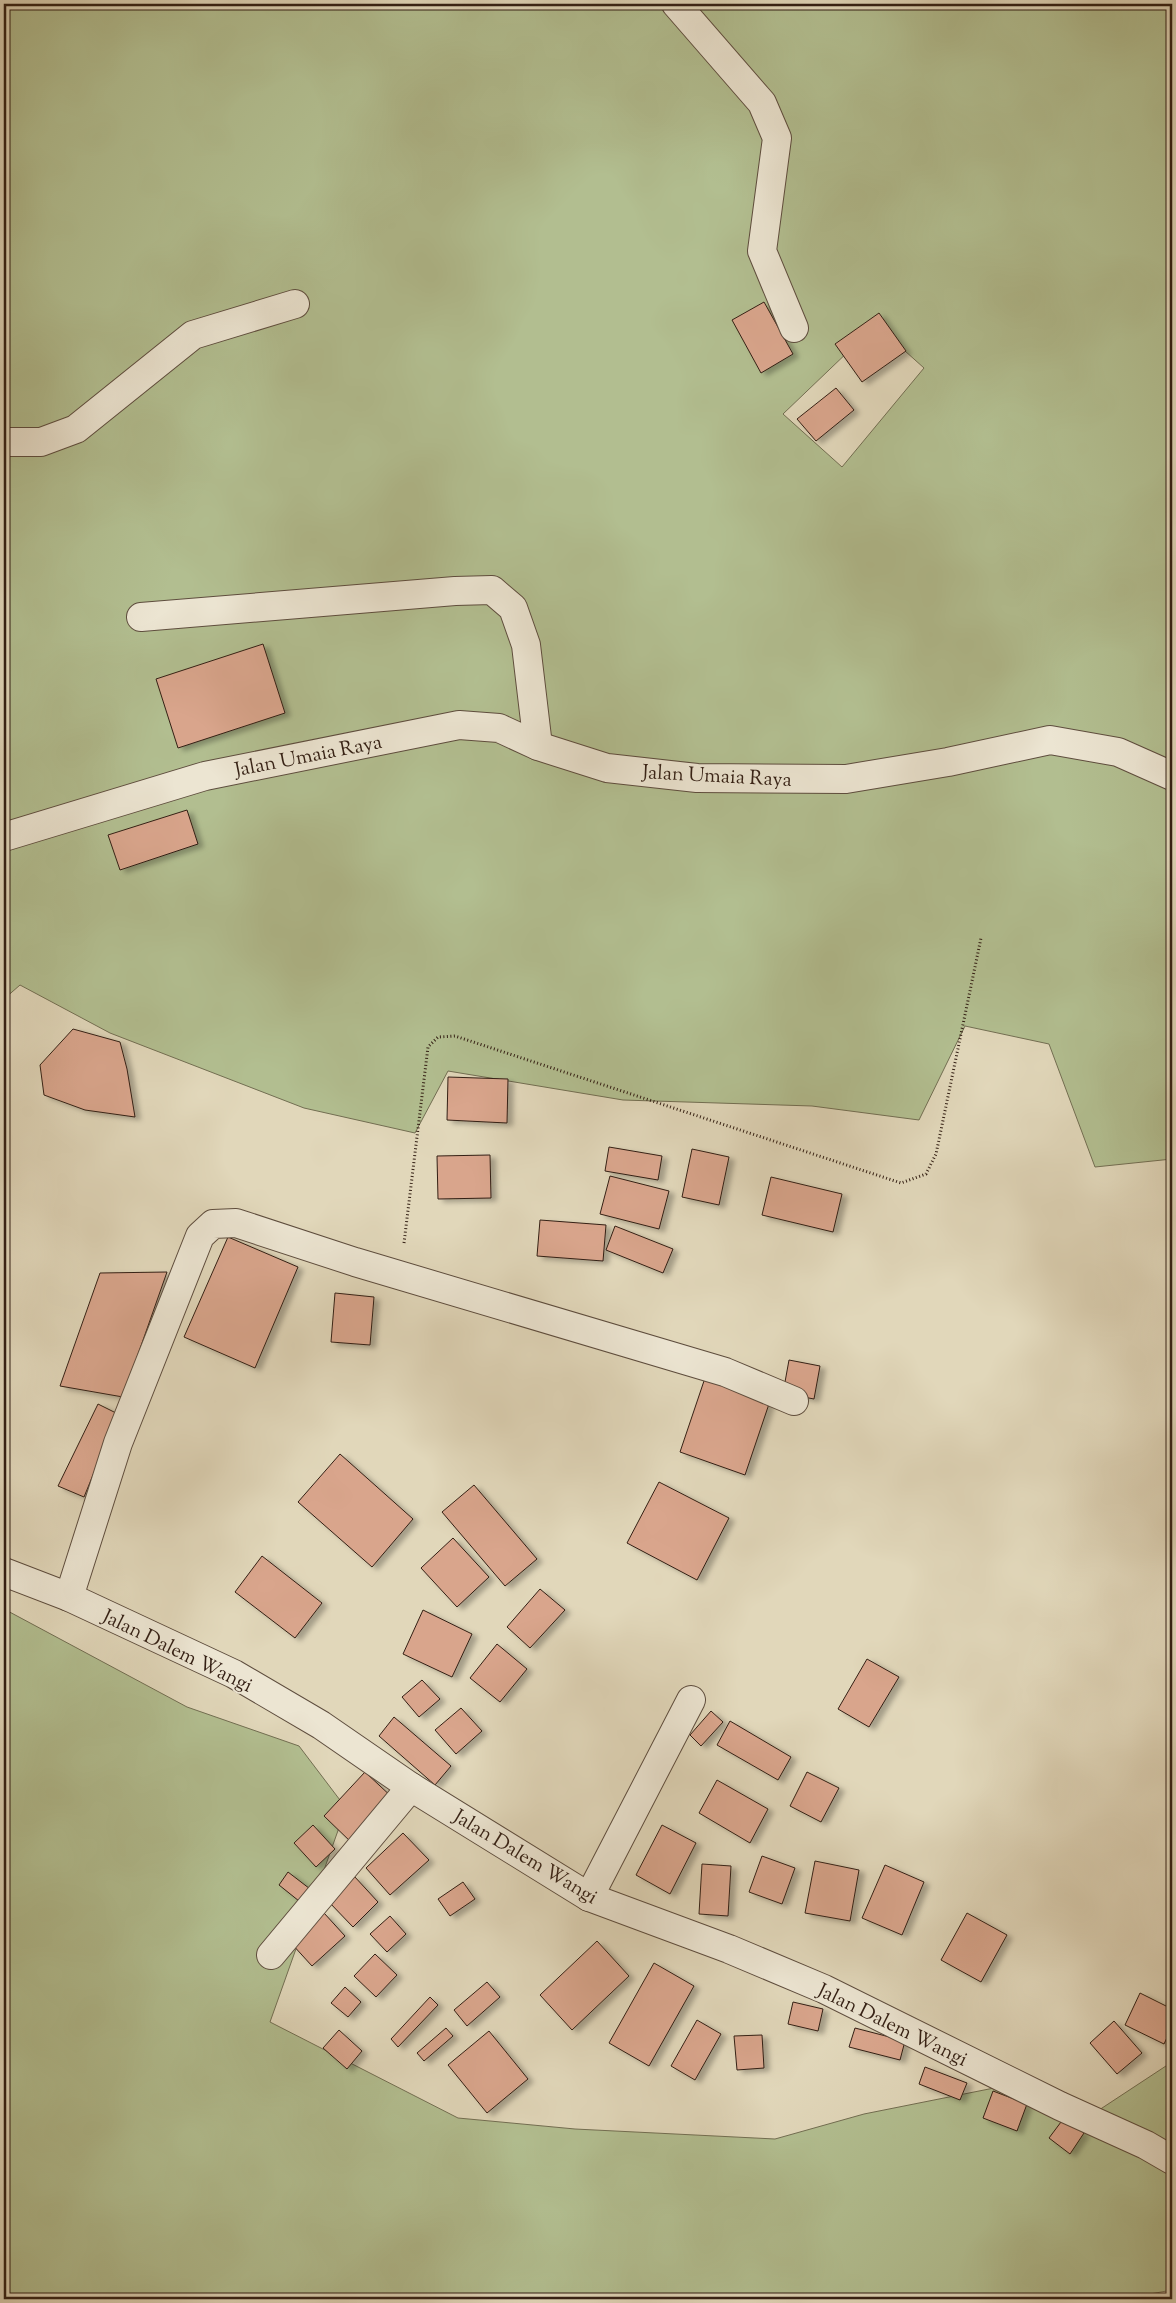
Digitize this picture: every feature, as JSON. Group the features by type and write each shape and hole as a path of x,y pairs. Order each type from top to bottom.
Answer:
{"street":[{"path":"676,4 762,103 777,138 762,251 794,328"},
{"path":"4,442 41,442 76,429 193,336 295,304"},
{"path":"141,617 455,590 492,590 513,608 526,645 538,746"},
{"name":"Jalan Umaia Raya","path":"4,837 205,776 459,724 499,728 538,746 607,768 697,778 846,778 948,762 1050,740 1118,752 1172,776"},
{"path":"69,1597 118,1443 200,1236 213,1224 236,1223 400,1276 725,1372 794,1401"},
{"name":"Jalan Dalem Wangi","path":"4,1572 69,1597 234,1674 321,1725 410,1787 588,1897 729,1949 824,1989 1060,2106 1146,2145 1172,2160"},
{"path":"588,1897 691,1700"},
{"path":"271,1955 410,1787"}],"path":[{"path":"400,1276 428,1047 438,1037 455,1036 901,1183 926,1174 936,1154 981,938"}],"green space":[{"path":"4,4 1172,4 1172,1159 1095,1167 1049,1044 965,1026 919,1120 812,1106 623,1100 448,1071 415,1133 304,1108 110,1033 20,985 4,999","holes":["876,325 924,368 842,467 783,414"]},
{"path":"4,1609 187,1707 299,1746 346,1808 270,2022 458,2118 575,2129 775,2139 864,2114 1004,2086 1096,2112 1172,2062 1172,2290 1123,2299 4,2299"}],"building":[{"path":"764,302 793,354 761,373 732,320"},
{"path":"879,313 906,351 862,382 835,344"},
{"path":"836,388 854,410 816,441 797,419"},
{"path":"263,644 285,713 178,748 156,679"},
{"path":"187,810 198,844 120,870 108,835"},
{"path":"73,1029 120,1042 127,1069 135,1117 85,1110 44,1095 40,1065"},
{"path":"448,1077 508,1079 507,1123 447,1120"},
{"path":"609,1147 662,1156 658,1180 605,1171"},
{"path":"692,1149 729,1157 719,1205 682,1197"},
{"path":"490,1155 491,1198 438,1199 437,1156"},
{"path":"610,1176 669,1191 659,1229 600,1214"},
{"path":"771,1177 842,1194 833,1232 762,1215"},
{"path":"540,1220 606,1225 603,1261 537,1256"},
{"path":"615,1226 673,1249 663,1273 606,1250"},
{"path":"228,1237 298,1267 255,1368 184,1337"},
{"path":"167,1272 123,1397 60,1386 100,1273"},
{"path":"335,1293 374,1297 370,1345 331,1342"},
{"path":"789,1360 820,1366 814,1399 783,1393"},
{"path":"706,1375 771,1398 745,1475 680,1452"},
{"path":"98,1404 118,1414 84,1497 58,1486"},
{"path":"340,1454 413,1519 372,1567 298,1502"},
{"path":"659,1482 729,1518 697,1580 627,1543"},
{"path":"474,1485 537,1559 505,1586 442,1512"},
{"path":"453,1538 489,1577 457,1607 421,1568"},
{"path":"262,1556 322,1603 295,1638 235,1592"},
{"path":"540,1589 565,1610 530,1648 507,1627"},
{"path":"423,1610 472,1634 452,1677 403,1654"},
{"path":"497,1644 527,1669 500,1702 470,1678"},
{"path":"867,1659 899,1677 869,1727 838,1709"},
{"path":"422,1680 440,1699 419,1717 402,1697"},
{"path":"461,1708 482,1731 456,1754 435,1730"},
{"path":"711,1711 723,1722 701,1746 690,1735"},
{"path":"394,1717 451,1766 435,1785 379,1736"},
{"path":"730,1721 791,1757 778,1780 717,1745"},
{"path":"365,1772 394,1799 353,1844 324,1816"},
{"path":"807,1772 839,1788 821,1822 790,1806"},
{"path":"717,1780 768,1809 750,1843 699,1813"},
{"path":"313,1825 335,1849 316,1867 294,1843"},
{"path":"662,1825 696,1843 670,1894 636,1875"},
{"path":"403,1833 429,1860 390,1895 366,1868"},
{"path":"762,1856 795,1868 782,1904 749,1892"},
{"path":"815,1861 859,1870 850,1921 805,1913"},
{"path":"702,1864 731,1866 728,1916 699,1914"},
{"path":"885,1865 924,1882 902,1935 862,1918"},
{"path":"288,1872 314,1892 304,1905 279,1885"},
{"path":"354,1876 378,1902 353,1927 328,1901"},
{"path":"463,1882 475,1899 450,1916 438,1899"},
{"path":"324,1913 345,1936 312,1966 291,1943"},
{"path":"967,1913 1007,1935 981,1982 941,1960"},
{"path":"390,1916 406,1934 387,1952 370,1934"},
{"path":"597,1941 629,1976 572,2030 540,1995"},
{"path":"375,1954 397,1975 376,1997 354,1976"},
{"path":"654,1963 694,1986 649,2066 609,2043"},
{"path":"487,1982 500,1997 467,2026 454,2010"},
{"path":"345,1987 361,2002 348,2017 331,2003"},
{"path":"1140,1993 1172,2009 1172,2027 1164,2044 1125,2025"},
{"path":"430,1997 438,2005 398,2047 391,2039"},
{"path":"793,2002 823,2009 818,2031 788,2024"},
{"path":"697,2020 721,2034 695,2080 671,2066"},
{"path":"1114,2021 1142,2053 1117,2074 1090,2043"},
{"path":"446,2028 453,2036 424,2061 417,2053"},
{"path":"855,2028 905,2041 900,2060 849,2047"},
{"path":"339,2030 362,2051 347,2069 323,2048"},
{"path":"489,2031 528,2079 487,2113 448,2065"},
{"path":"762,2035 764,2068 737,2070 734,2036"},
{"path":"925,2067 967,2083 960,2100 919,2084"},
{"path":"993,2091 1027,2104 1017,2131 983,2118"},
{"path":"1064,2118 1084,2133 1070,2154 1049,2138"}]}
